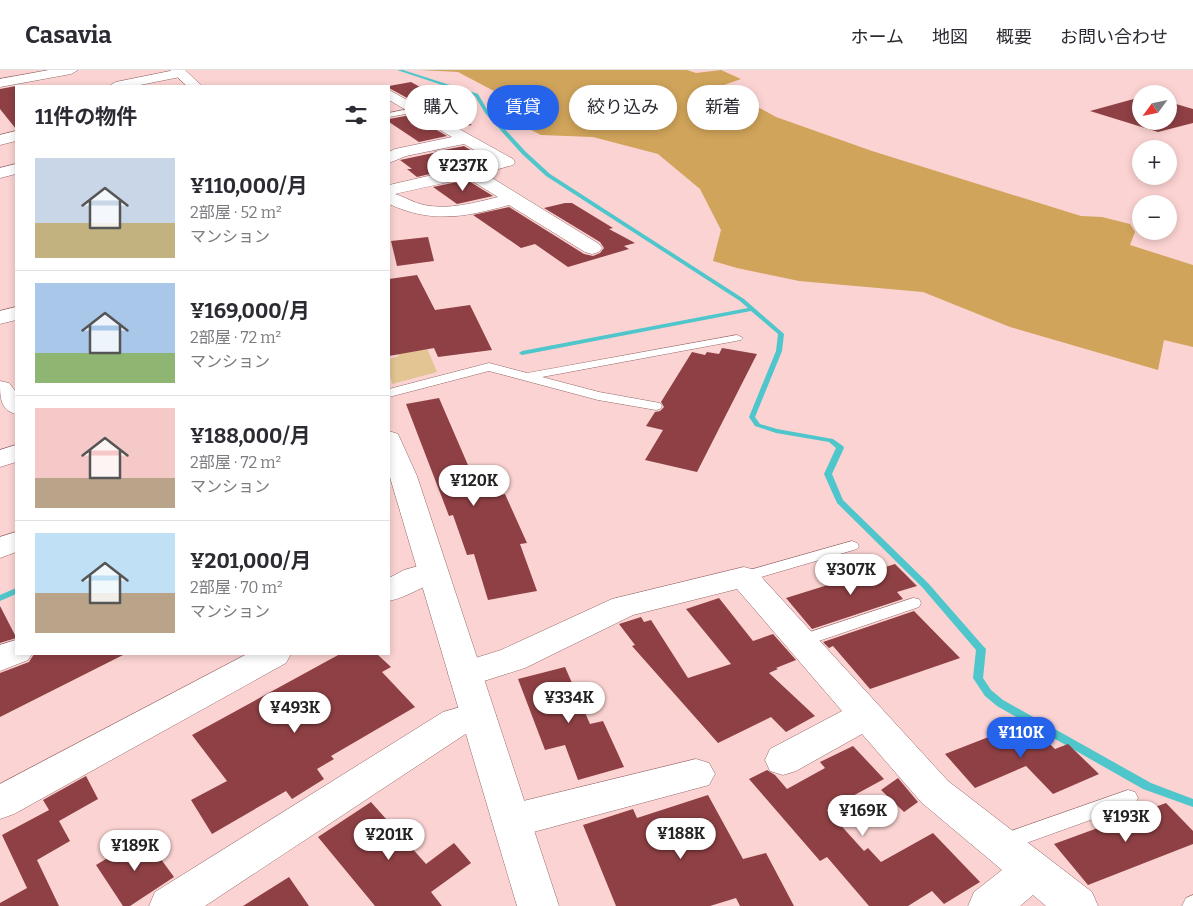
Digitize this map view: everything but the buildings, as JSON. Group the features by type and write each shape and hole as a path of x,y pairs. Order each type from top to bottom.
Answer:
{"street":[{"path":"0,84 31,82 71,70"},
{"path":"120,85 178,72 194,85"},
{"path":"390,95 405,104"},
{"path":"390,195 507,162 448,130"},
{"path":"0,140 15,136"},
{"path":"390,158 401,152 464,139"},
{"path":"0,173 15,169"},
{"path":"470,172 592,248"},
{"path":"390,196 409,207 424,211 452,213 512,199"},
{"path":"0,318 15,313"},
{"path":"0,382 15,376"},
{"path":"0,388 15,406"},
{"path":"390,445 396,478 433,572 538,906"},
{"path":"0,459 15,453"},
{"path":"0,548 15,541"},
{"path":"390,590 415,577 433,572"},
{"path":"465,674 513,659 623,607 744,577 935,792 1077,906"},
{"path":"0,659 15,652"},
{"path":"0,803 272,655"},
{"path":"782,760 866,715"},
{"path":"170,906 456,722 478,716"},
{"path":"511,821 696,774"},
{"path":"989,906 1033,870"}],"lane":[{"path":"390,115 405,112"},
{"path":"527,377 737,338"},
{"path":"390,393 489,368 598,396 656,406"},
{"path":"744,577 852,546"},
{"path":"801,641 913,603"},
{"path":"1000,844 1128,798"}],"shaded area":[{"path":"420,70 687,70 696,73 721,70 741,79 724,85 687,85 687,130 759,130 759,108 776,117 872,151 1081,216 1102,217 1130,224 1132,227 1132,240 1130,245 1193,265 1193,347 1164,340 1158,370 1010,327 923,292 799,281 713,261 721,230 700,189 658,154 593,137 541,135 531,130 559,130 559,85 487,85 487,87 458,72"},
{"path":"424,341 437,372 392,384 390,359 399,356 396,346"}],"waterway":[{"path":"399,70 477,95 486,112 524,153 548,175 742,300 781,334 779,351 752,417 757,425 776,431 831,440 840,448 828,474 840,501 925,585 981,649 978,678 988,693 1000,703 1147,786 1193,803"},
{"path":"522,353 752,309"},
{"path":"0,598 15,591"}]}
